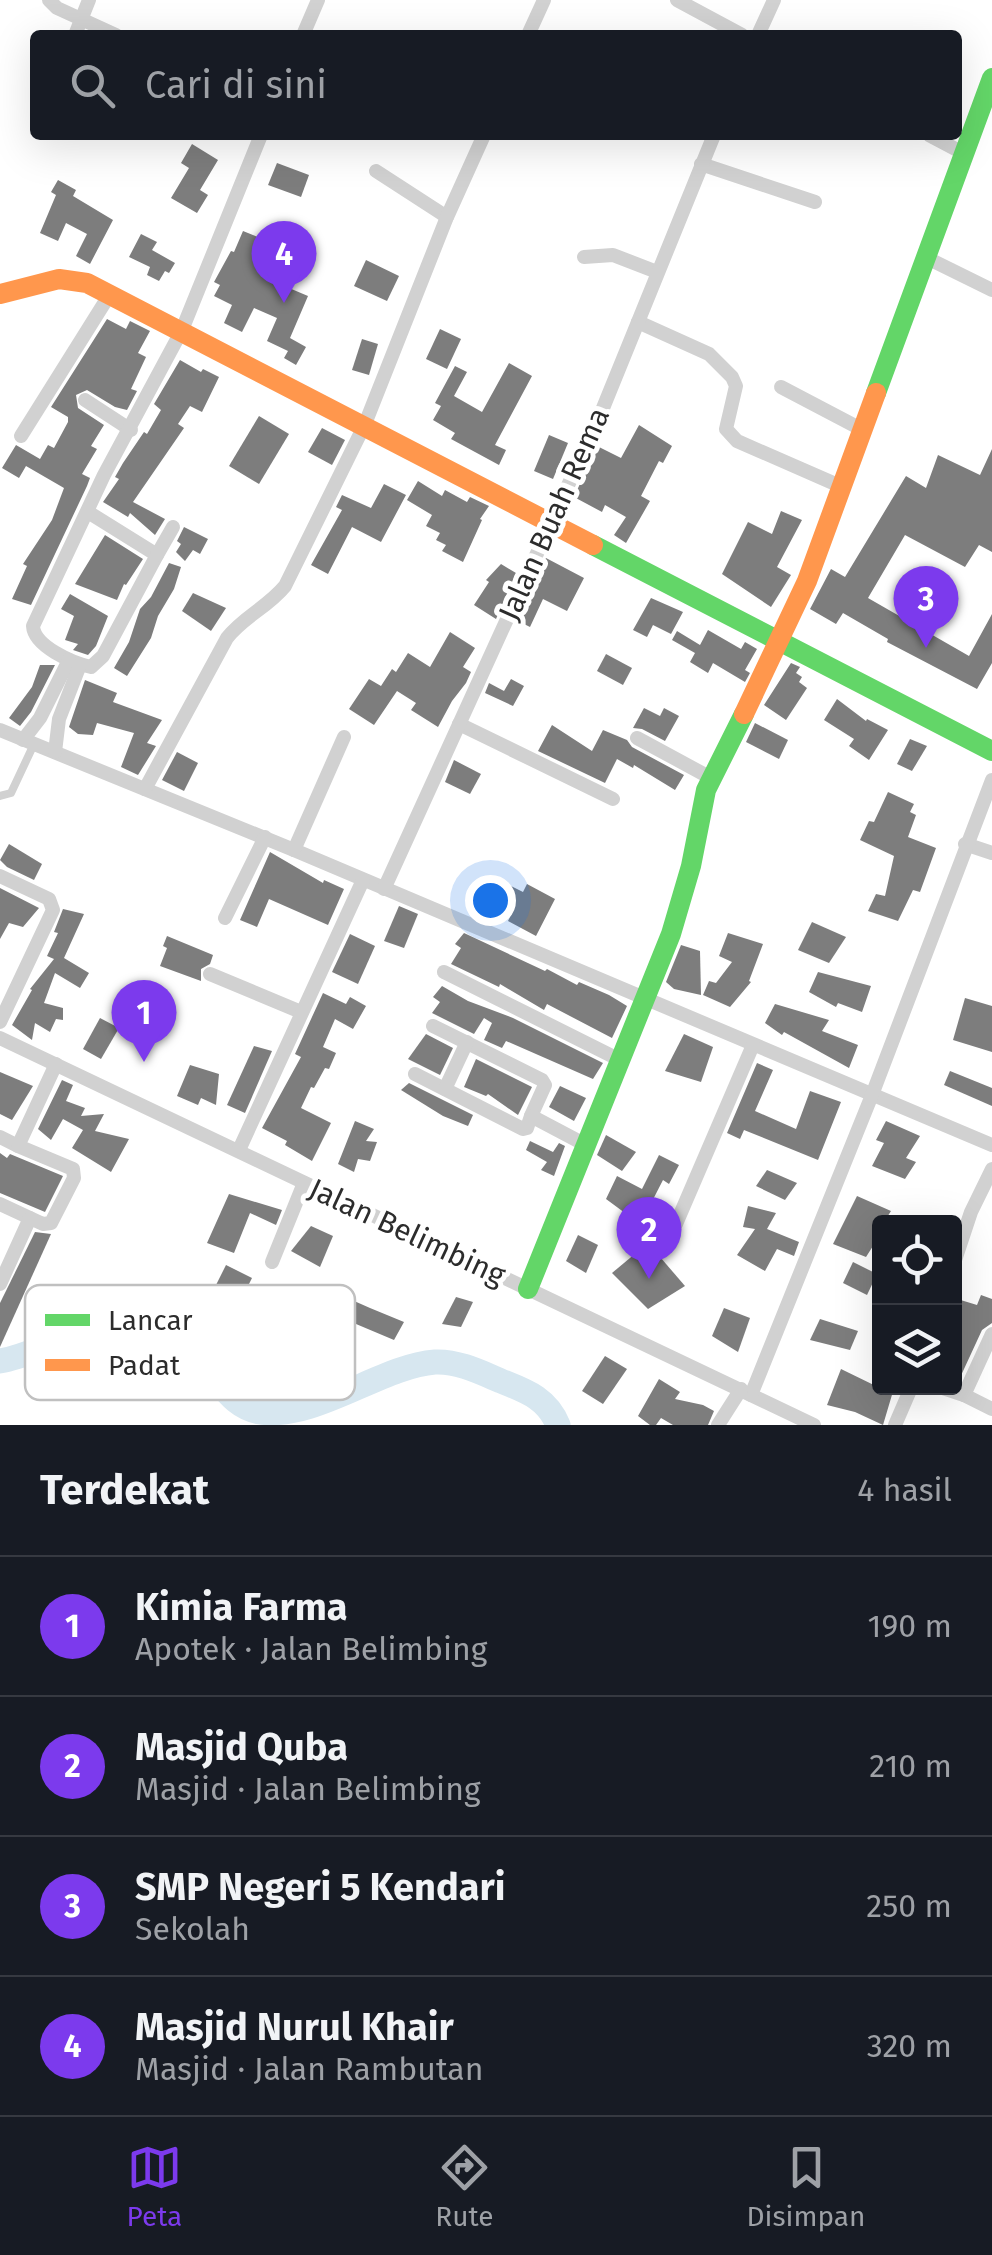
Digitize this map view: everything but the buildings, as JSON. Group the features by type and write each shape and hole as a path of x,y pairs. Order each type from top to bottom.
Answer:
{"street":[{"path":"49,0 78,27 89,0"},
{"path":"305,30 318,0"},
{"path":"530,30 544,0"},
{"path":"677,0 705,7 735,30"},
{"path":"760,30 774,0"},
{"path":"528,1289 683,896 711,778 781,641 992,78"},
{"path":"172,527 103,656 91,667 74,662 37,638 32,631 104,475 182,330 259,140"},
{"path":"145,789 228,638 285,586 365,424 482,140"},
{"name":"Jalan Buah Rema","path":"384,890 638,322 712,140"},
{"path":"938,140 963,153"},
{"path":"700,164 814,202"},
{"path":"376,170 448,217"},
{"path":"584,257 613,255 657,272"},
{"path":"925,257 992,290"},
{"path":"0,294 37,283 77,279 110,294 992,751"},
{"path":"21,436 110,294"},
{"path":"638,322 709,354 732,377 736,386 726,430 737,441 840,486"},
{"path":"780,386 861,428"},
{"path":"84,400 130,430"},
{"path":"88,512 157,555"},
{"path":"55,752 74,662"},
{"path":"28,742 74,662"},
{"path":"459,724 613,799"},
{"path":"0,730 265,837 992,1145"},
{"path":"294,850 344,737"},
{"path":"637,738 711,778"},
{"path":"718,1425 746,1392 872,1095 992,780"},
{"path":"225,918 265,837"},
{"path":"965,844 992,853"},
{"path":"0,876 50,899 53,910 0,1022"},
{"path":"239,1150 363,880"},
{"path":"444,972 618,1059"},
{"path":"210,974 301,1012"},
{"path":"416,1074 527,1128 544,1082 433,1026"},
{"name":"Jalan Belimbing","path":"0,1038 814,1425"},
{"path":"445,1089 467,1042"},
{"path":"676,1224 753,1045"},
{"path":"18,1146 56,1064"},
{"path":"531,1116 584,1144"},
{"path":"0,1137 75,1172 54,1220 46,1224 0,1204"},
{"path":"962,1238 992,1169"},
{"path":"272,1262 304,1183"},
{"path":"0,1284 4,1263 30,1218"},
{"path":"992,1334 964,1396 992,1409"},
{"path":"895,1425 907,1395"}],"lane":[{"path":"0,796 11,793 28,742"}],"waterway":[{"path":"0,1361 25,1354"},
{"path":"355,1389 414,1366 444,1362 527,1392 548,1408 558,1425"},
{"path":"235,1400 260,1412 281,1412 328,1400"}],"traffic: fast":[{"path":"876,393 992,78"},
{"path":"593,545 992,751"},
{"path":"528,1289 671,934 691,866 706,790 744,714"}],"traffic: slow":[{"path":"0,294 59,279 87,283 593,545"},
{"path":"744,714 807,581 876,393"}],"place":[{"name":"Masjid Nurul Khair","path":"284,303"},
{"name":"SMP Negeri 5 Kendari","path":"926,648"},
{"name":"Kimia Farma","path":"144,1062"},
{"name":"Masjid Quba","path":"649,1279"}]}
